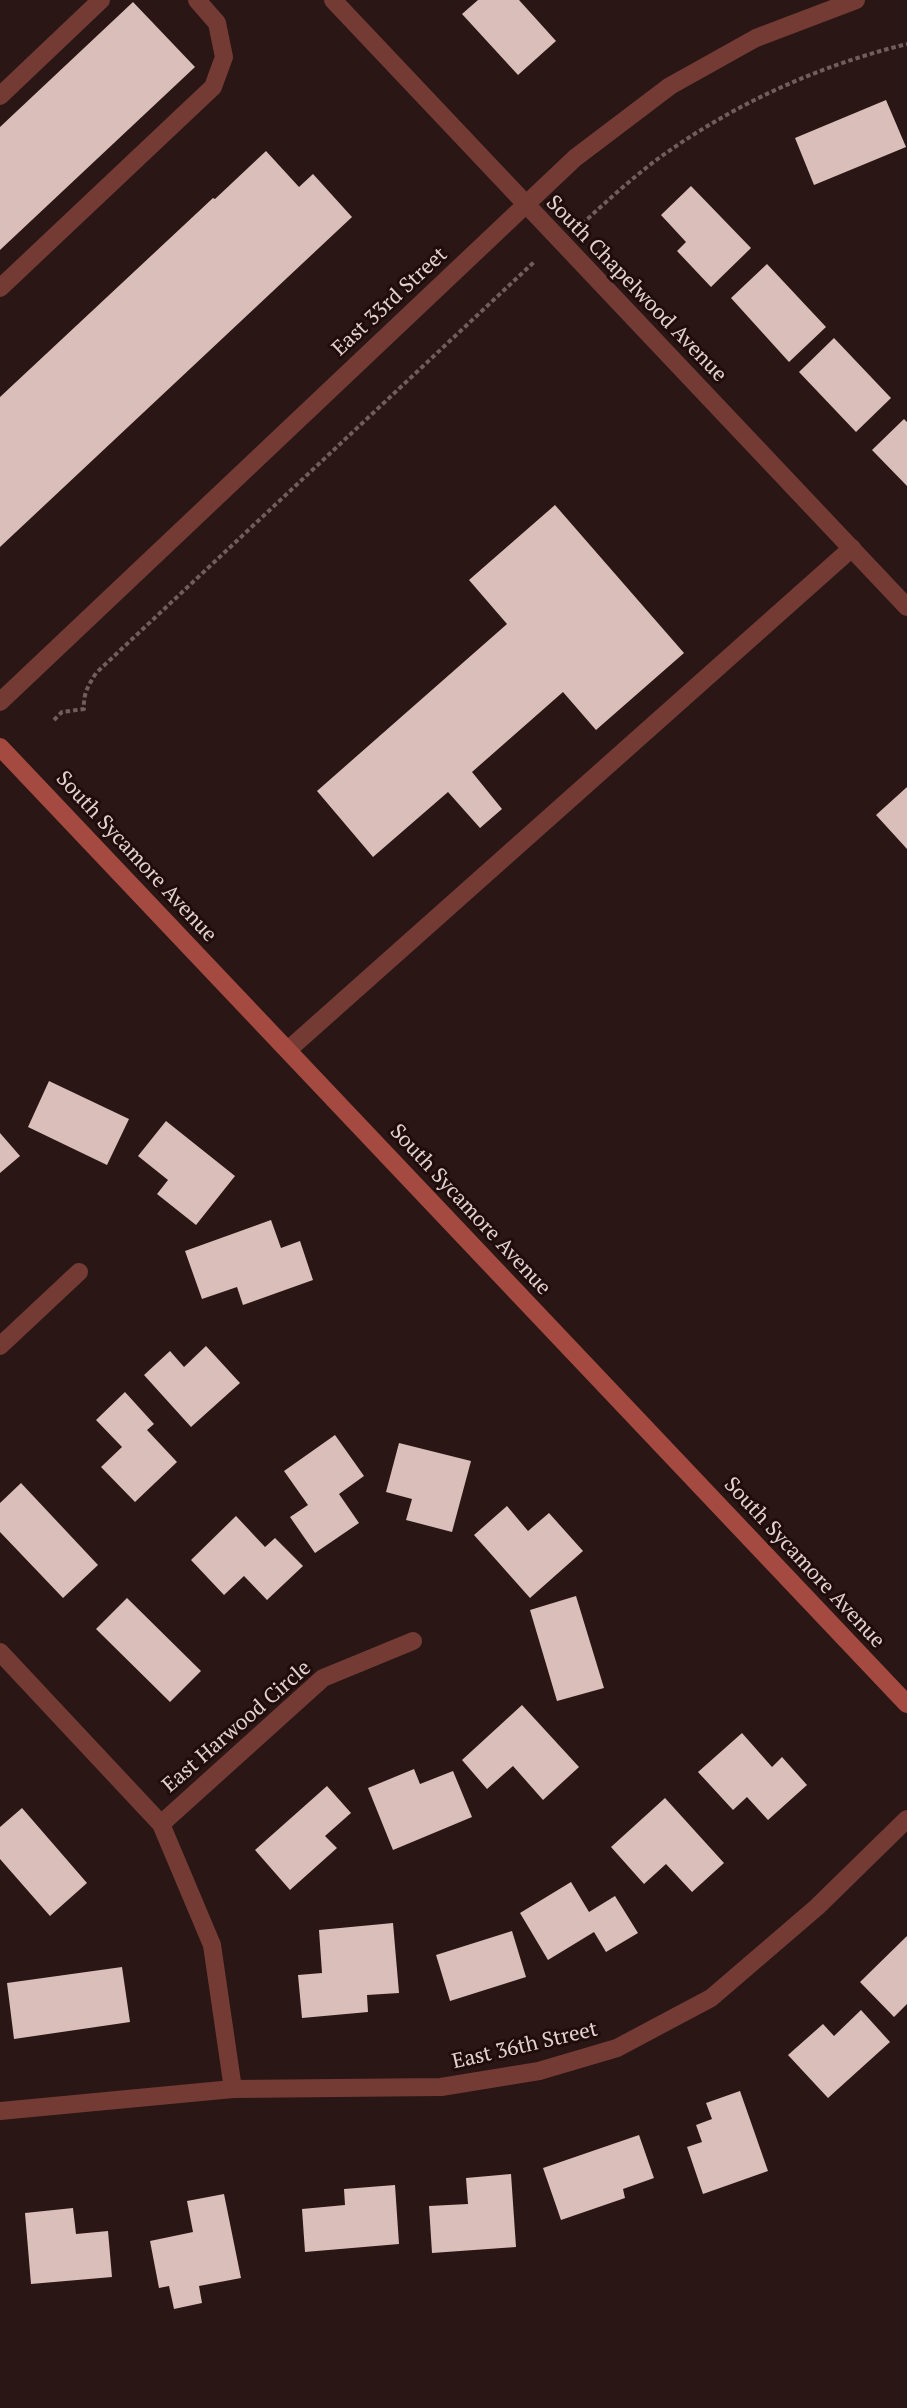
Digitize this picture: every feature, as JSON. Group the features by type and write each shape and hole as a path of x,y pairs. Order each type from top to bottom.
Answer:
{"main road":[{"name":"South Sycamore Avenue","path":"0,747 907,1704"}],"street":[{"path":"0,96 101,0"},
{"path":"0,288 213,87 224,57 217,23 197,0"},
{"name":"South Chapelwood Avenue","path":"333,0 907,607"},
{"name":"East 33rd Street","path":"0,702 575,158 670,86 756,38 856,0"},
{"path":"288,1050 852,548"},
{"path":"0,1346 80,1272"},
{"name":"East Harwood Circle","path":"161,1824 323,1678 413,1641"},
{"path":"0,1652 161,1824 212,1945 233,2089"},
{"name":"East 36th Street","path":"0,2111 233,2089 441,2088 539,2071 617,2048 711,1998 817,1907 907,1819"}],"path":[{"path":"582,224 658,159 707,125 753,100 823,68 907,44"},
{"path":"54,720 62,712 84,709 83,698 96,673 534,262"}],"building":[{"path":"478,0 519,0 556,41 518,75 462,14"},
{"path":"133,2 195,67 0,250 0,127"},
{"path":"886,100 906,147 814,185 795,138"},
{"path":"266,151 299,187 313,174 352,217 0,547 0,397"},
{"path":"691,186 751,248 711,287 677,251 686,242 661,215"},
{"path":"767,264 826,327 789,362 731,298"},
{"path":"834,338 891,398 856,432 799,372"},
{"path":"904,419 907,422 907,486 872,450"},
{"path":"555,505 684,653 596,730 563,692 472,772 502,809 480,828 448,792 373,857 317,791 507,624 469,580"},
{"path":"907,787 907,849 876,815"},
{"path":"49,1081 129,1119 107,1165 28,1127"},
{"path":"166,1121 235,1176 196,1225 157,1194 168,1180 138,1156"},
{"path":"0,1133 20,1156 0,1173"},
{"path":"271,1220 281,1248 300,1241 313,1280 243,1305 237,1287 202,1299 185,1251"},
{"path":"206,1346 240,1383 191,1427 144,1375 170,1351 184,1367"},
{"path":"125,1392 154,1424 147,1430 177,1462 135,1502 101,1467 122,1447 96,1420"},
{"path":"335,1435 364,1476 339,1494 359,1523 315,1553 290,1517 308,1505 284,1471"},
{"path":"399,1443 471,1461 452,1532 406,1520 412,1499 386,1492"},
{"path":"21,1483 98,1565 63,1598 0,1532 0,1503"},
{"path":"507,1506 528,1531 549,1513 583,1551 530,1598 474,1535"},
{"path":"236,1516 265,1547 275,1538 303,1566 267,1600 244,1576 224,1595 191,1560"},
{"path":"576,1596 604,1688 557,1701 530,1610"},
{"path":"127,1598 201,1671 170,1702 96,1629"},
{"path":"522,1705 579,1767 543,1800 513,1766 487,1789 462,1760"},
{"path":"742,1733 772,1767 782,1757 807,1785 768,1820 747,1797 733,1810 698,1772"},
{"path":"414,1769 420,1784 453,1771 472,1817 393,1850 368,1788"},
{"path":"327,1786 351,1813 325,1836 337,1848 290,1890 255,1850"},
{"path":"665,1798 724,1863 692,1892 666,1864 644,1884 611,1847"},
{"path":"22,1808 87,1883 50,1916 0,1859 0,1827"},
{"path":"571,1882 589,1912 615,1896 638,1933 606,1952 594,1932 548,1960 520,1913"},
{"path":"393,1923 399,1993 367,1995 368,2012 302,2018 298,1975 322,1973 319,1930"},
{"path":"512,1931 526,1977 450,2001 436,1955"},
{"path":"907,1936 907,2004 894,2017 860,1982"},
{"path":"122,1967 130,2022 14,2039 7,1983"},
{"path":"861,2010 890,2042 828,2098 788,2055 823,2024 834,2036"},
{"path":"740,2091 768,2171 703,2194 687,2147 702,2142 696,2125 712,2119 706,2103"},
{"path":"639,2135 654,2178 623,2189 625,2198 561,2220 543,2168"},
{"path":"511,2174 516,2247 432,2253 429,2206 468,2204 466,2178"},
{"path":"395,2185 399,2244 305,2252 302,2209 345,2205 344,2189"},
{"path":"224,2194 241,2278 199,2286 202,2303 174,2309 169,2286 159,2288 150,2241 193,2232 187,2201"},
{"path":"73,2208 76,2234 108,2231 112,2277 31,2284 25,2213"}]}
